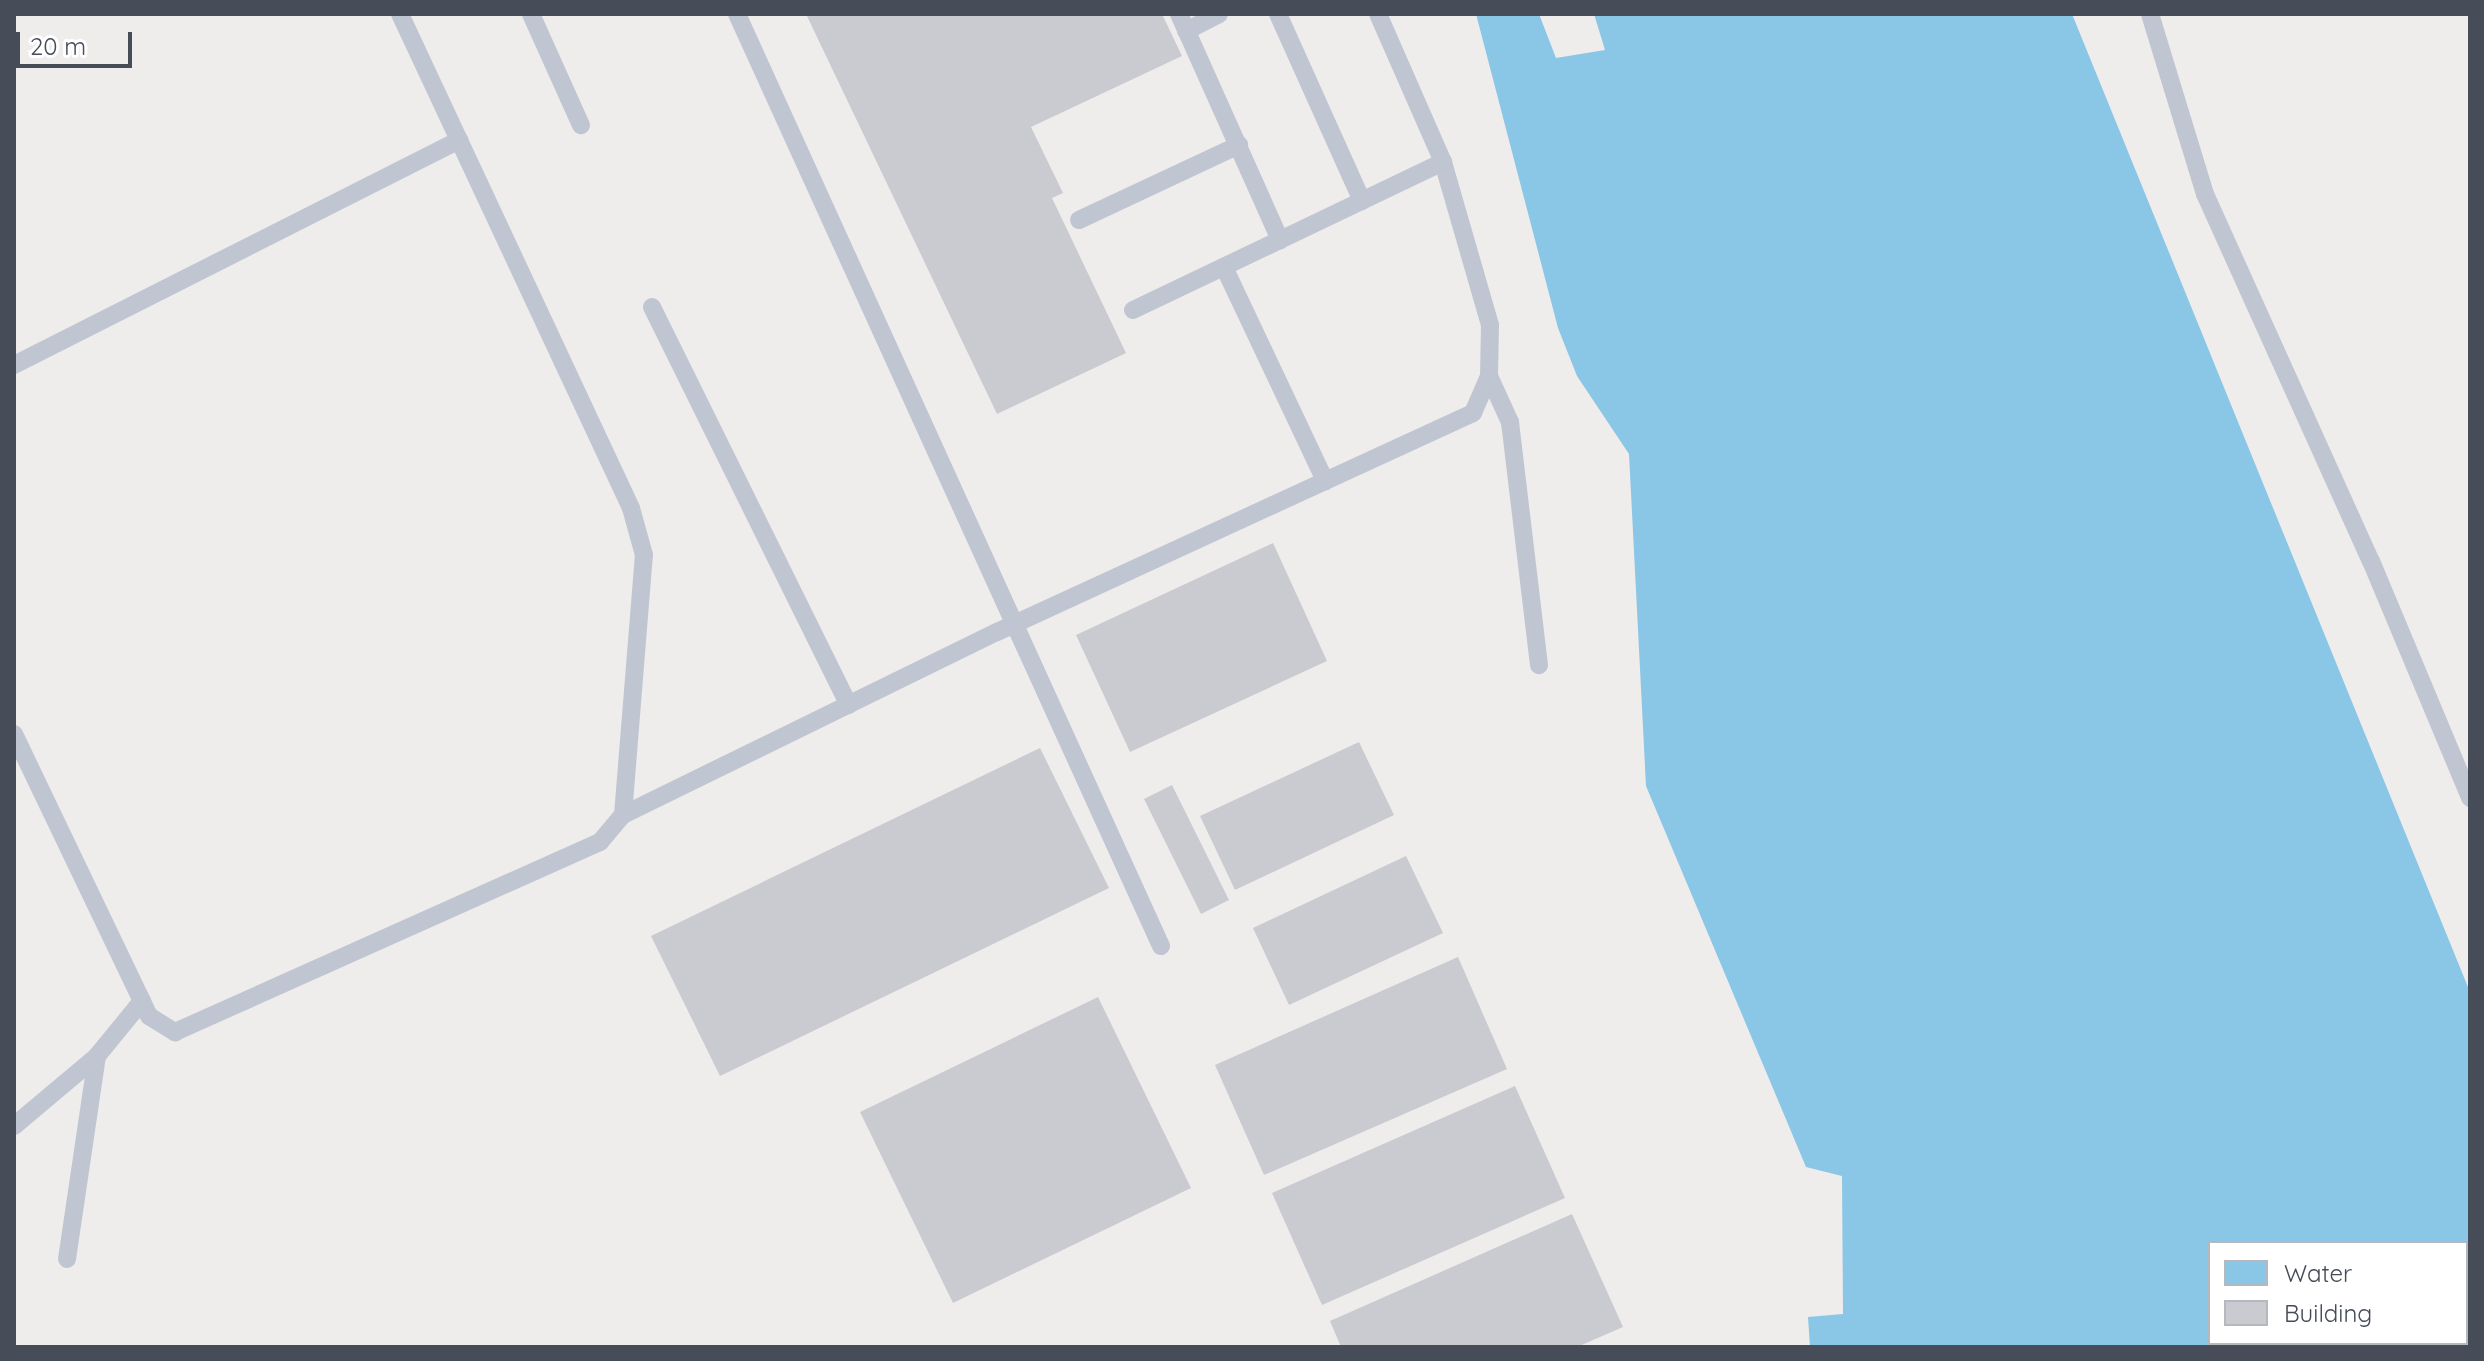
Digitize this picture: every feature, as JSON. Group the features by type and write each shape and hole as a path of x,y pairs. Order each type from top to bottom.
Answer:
{"lane":[{"path":"400,14 631,508 644,555 623,815"},
{"path":"531,14 581,125"},
{"path":"737,14 1017,623 1161,946"},
{"path":"1219,14 1182,22 1280,240"},
{"path":"1278,14 1362,201"},
{"path":"14,734 149,1016 175,1032 600,842 623,815 1017,623 1473,413 1489,376 1490,325 1443,162 1378,14"},
{"path":"2150,14 2205,194 2371,561 2470,798"},
{"path":"14,365 459,140"},
{"path":"1079,220 1239,145"},
{"path":"1133,310 1443,162"},
{"path":"1224,267 1325,481"},
{"path":"652,307 849,705"},
{"path":"1489,376 1510,422 1539,665"},
{"path":"14,1126 97,1056 142,1001"},
{"path":"67,1259 97,1056"}],"water":[{"path":"1476,14 1539,14 1556,58 1605,50 1594,14 2072,14 2470,992 2470,1347 1810,1347 1808,1317 1843,1314 1842,1176 1806,1167 1646,786 1629,454 1577,376 1558,328"}],"building":[{"path":"806,14 1162,14 1182,56 1031,127 1063,193 1052,198 1126,353 997,414"},
{"path":"1273,543 1327,661 1130,752 1076,635"},
{"path":"1359,742 1394,815 1235,890 1200,816"},
{"path":"1040,748 1109,888 720,1076 651,936"},
{"path":"1172,785 1229,900 1201,914 1144,799"},
{"path":"1406,856 1443,933 1289,1005 1253,928"},
{"path":"1458,957 1507,1069 1264,1175 1215,1065"},
{"path":"1098,997 1191,1188 953,1303 860,1112"},
{"path":"1515,1086 1565,1198 1322,1305 1272,1193"},
{"path":"1572,1214 1623,1327 1577,1347 1341,1347 1330,1321"}]}
